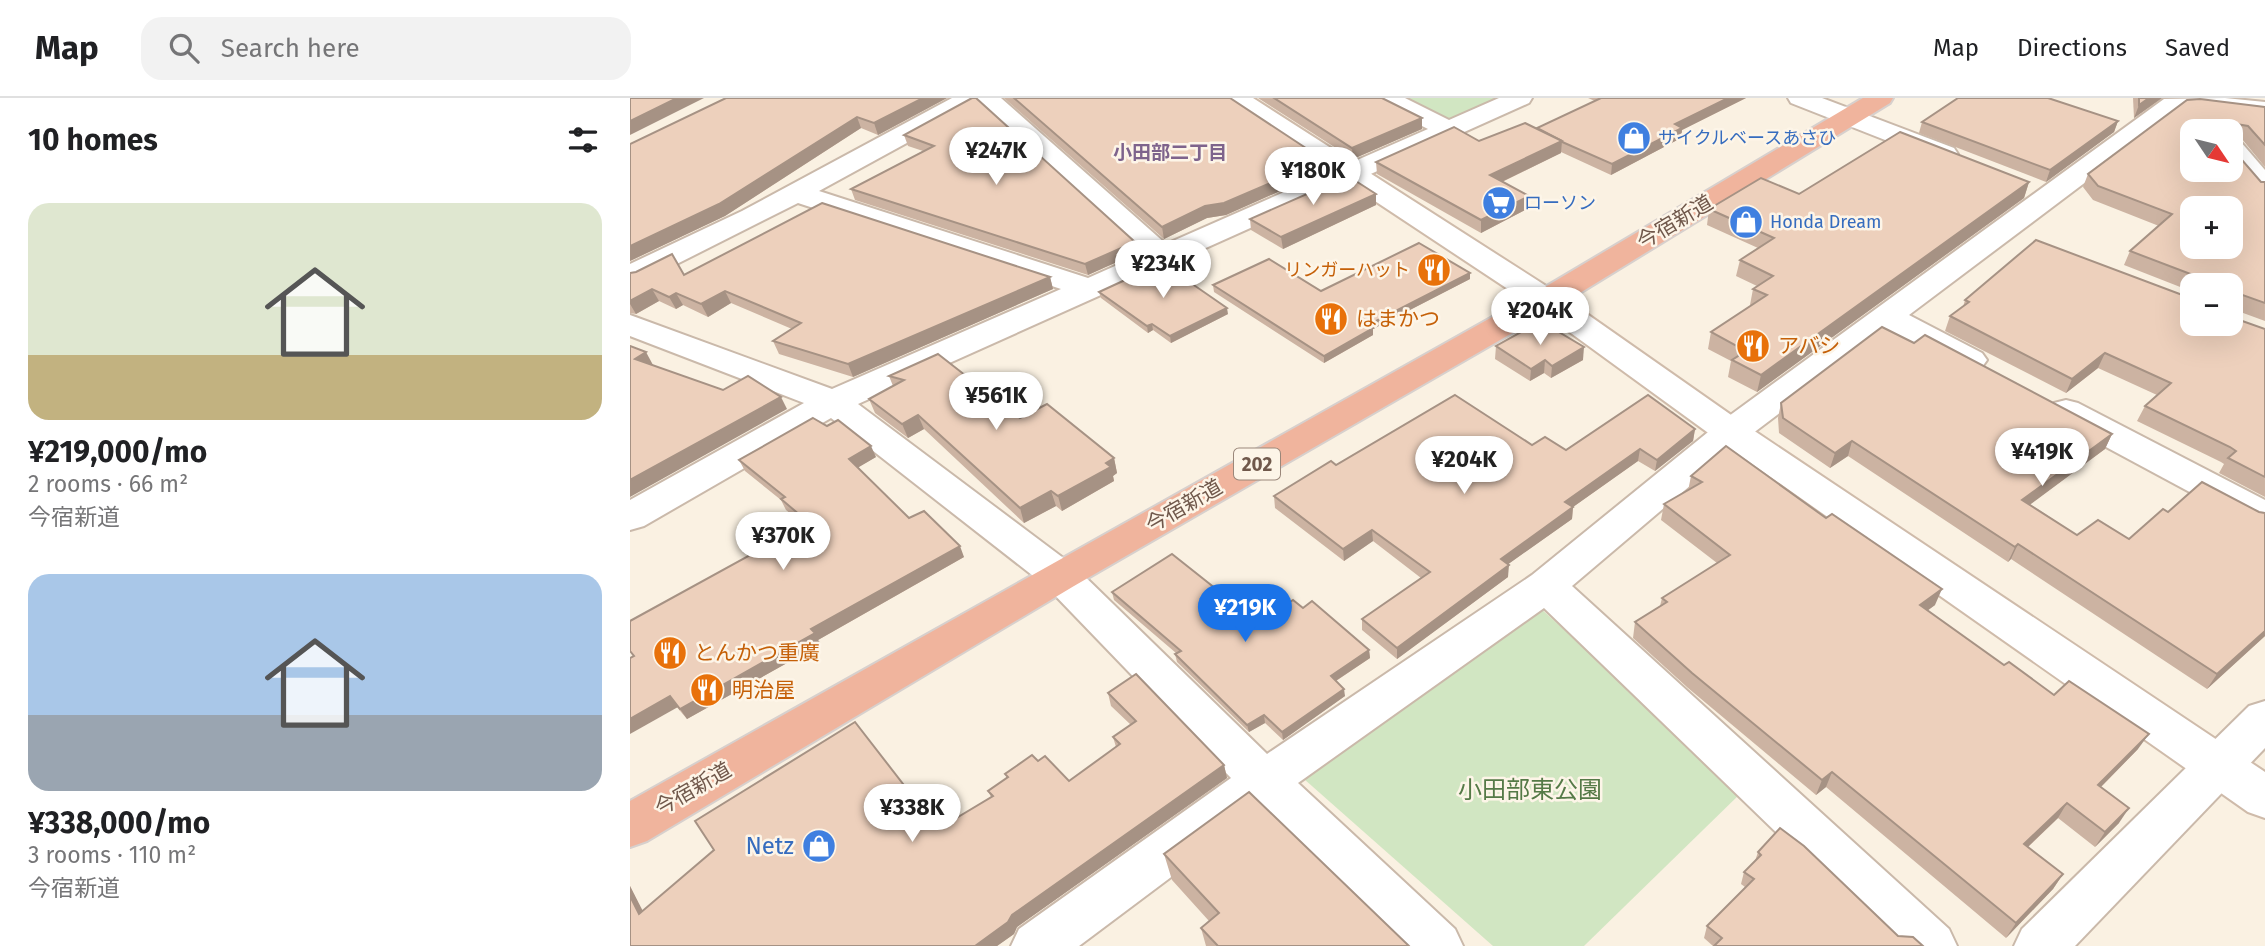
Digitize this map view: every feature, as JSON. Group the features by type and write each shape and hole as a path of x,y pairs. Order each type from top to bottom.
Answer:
{"highway":[{"name":"今宿新道","path":"630,795 1049,568 1535,293 1831,106 1881,98"},
{"name":"今宿新道","path":"630,826 1049,568"}],"street":[{"path":"630,276 796,193 970,98"},
{"path":"986,98 1161,255"},
{"path":"1236,98 1535,293 1731,432 2265,798"},
{"path":"1385,98 1448,129"},
{"path":"630,517 833,402 1520,98"},
{"path":"1037,946 1264,781 1546,586 1731,432 1888,317 2016,236 2038,191 2173,104 2193,100 2265,110"},
{"path":"2193,100 2208,119"},
{"path":"1831,106 1973,165"},
{"path":"2244,162 2265,187"},
{"path":"796,193 1088,288"},
{"path":"1888,317 1997,375"},
{"path":"630,325 833,402 1049,568 1264,781 1437,946"},
{"path":"2034,394 2265,516"},
{"path":"1546,586 1931,946"},
{"path":"2040,946 2265,719"}],"green space":[{"path":"1395,98 1508,98 1448,124"},
{"name":"小田部東公園","path":"1538,606 1742,792 1584,946 1493,946 1304,779"}],"building":[{"path":"630,98 677,98 630,121"},
{"path":"726,98 923,98 874,123 857,117 719,204 630,246 630,144"},
{"path":"976,98 1135,242 1085,264 851,189 934,146 904,135"},
{"path":"1014,98 1230,98 1324,160 1224,203 1205,206 1162,227"},
{"path":"1274,98 1382,98 1422,118 1352,148"},
{"path":"1601,98 1728,98 1675,124 1682,128 1612,164 1537,128"},
{"path":"1958,98 2048,98 2118,121 2050,170 1922,122"},
{"path":"2139,98 2149,98 2139,105"},
{"path":"2200,99 2265,107 2265,145 2248,126 2244,125 2244,119 2180,119 2180,182 2244,182 2244,162 2261,182 2265,182 2265,303 2243,295 2243,273 2188,273 2130,251 2172,214 2098,186 2088,174 2187,100"},
{"path":"1525,123 1562,141 1490,175 1529,196 1481,220 1376,162 1454,127 1479,141"},
{"path":"1900,132 2029,182 1761,375 1732,360 1746,351 1711,332 1767,295 1753,289 1773,276 1740,260 1774,238 1709,209 1761,178 1799,194"},
{"path":"1348,176 1376,194 1281,237 1250,219"},
{"path":"822,203 1050,277 848,364 773,341 801,323 725,291 701,304 676,293 669,297 652,289 630,301 630,273 672,254 684,275"},
{"path":"2036,240 2180,294 2180,336 2243,336 2243,321 2265,329 2265,477 2228,458 2236,451 2230,447 2145,406 2171,383 2105,353 2072,379 1950,316 1969,302 1965,300"},
{"path":"1419,243 1470,273 1368,325 1373,328 1324,356 1213,285 1269,259 1321,291"},
{"path":"1162,263 1227,308 1170,336 1152,324 1147,326 1099,292"},
{"path":"1530,327 1552,328 1584,347 1552,366 1545,360 1531,369 1496,346"},
{"path":"1882,327 1914,343 1925,335 2112,434 2022,500 2077,535 2098,520 2129,539 2163,509 2168,512 2202,482 2265,513 2265,631 2217,674 2018,544 2015,547 1852,441 1835,453 1783,418 1781,403"},
{"path":"630,346 646,352 635,359 723,390 748,376 781,397 630,480"},
{"path":"938,354 1020,418 1047,404 1114,458 1106,463 1111,467 1058,496 1051,491 1020,508 918,415 902,424 869,399 904,380 889,376"},
{"path":"1455,395 1532,445 1545,437 1566,450 1648,395 1695,429 1657,460 1640,449 1565,502 1573,507 1501,559 1509,565 1397,648 1362,619 1430,572 1372,530 1343,549 1274,496 1331,461 1336,465"},
{"path":"813,418 827,426 838,420 871,446 849,459 909,518 924,511 960,546 811,629 815,633 680,709 670,696 630,719 630,658 634,656 630,651 630,621 754,553 751,549 807,521 781,499 785,497 739,460"},
{"path":"1726,446 1826,518 1832,514 1942,589 1920,605 2004,665 2009,662 2054,695 2069,681 2149,734 2098,785 2129,808 2105,832 2067,803 2024,844 2063,874 2016,923 1832,772 1822,780 1692,673 1635,622 1667,602 1662,598 1730,555 1664,504 1702,482 1691,476"},
{"path":"1172,554 1259,623 1293,600 1303,608 1312,601 1369,650 1331,676 1344,689 1282,732 1264,715 1247,725 1175,654 1181,651 1112,592"},
{"path":"1136,674 1224,765 1012,915 1008,922 975,946 630,946 630,896 639,914 714,850 695,821 855,722 938,829 993,796 988,791 1008,777 1005,774 1032,755 1038,761 1045,756 1069,781 1120,744 1113,737 1136,721 1108,693"},
{"path":"1249,792 1409,946 1218,946 1201,928 1219,913 1164,854"},
{"path":"1780,828 1804,846 1898,936 1913,937 1923,946 1714,946 1722,938 1707,926 1754,879 1744,872 1761,855 1758,852"}],"place":[{"name":"サイクルベースあさひ","path":"1634,138"},
{"name":"ローソン","path":"1499,203"},
{"name":"Honda Dream","path":"1746,222"},
{"name":"リンガーハット","path":"1434,270"},
{"name":"はまかつ","path":"1331,319"},
{"name":"アバシ","path":"1753,346"},
{"name":"とんかつ重廣","path":"670,653"},
{"name":"明治屋","path":"707,690"},
{"name":"Netz","path":"819,846"}],"district":[{"name":"小田部二丁目","path":"1170,152"}]}
